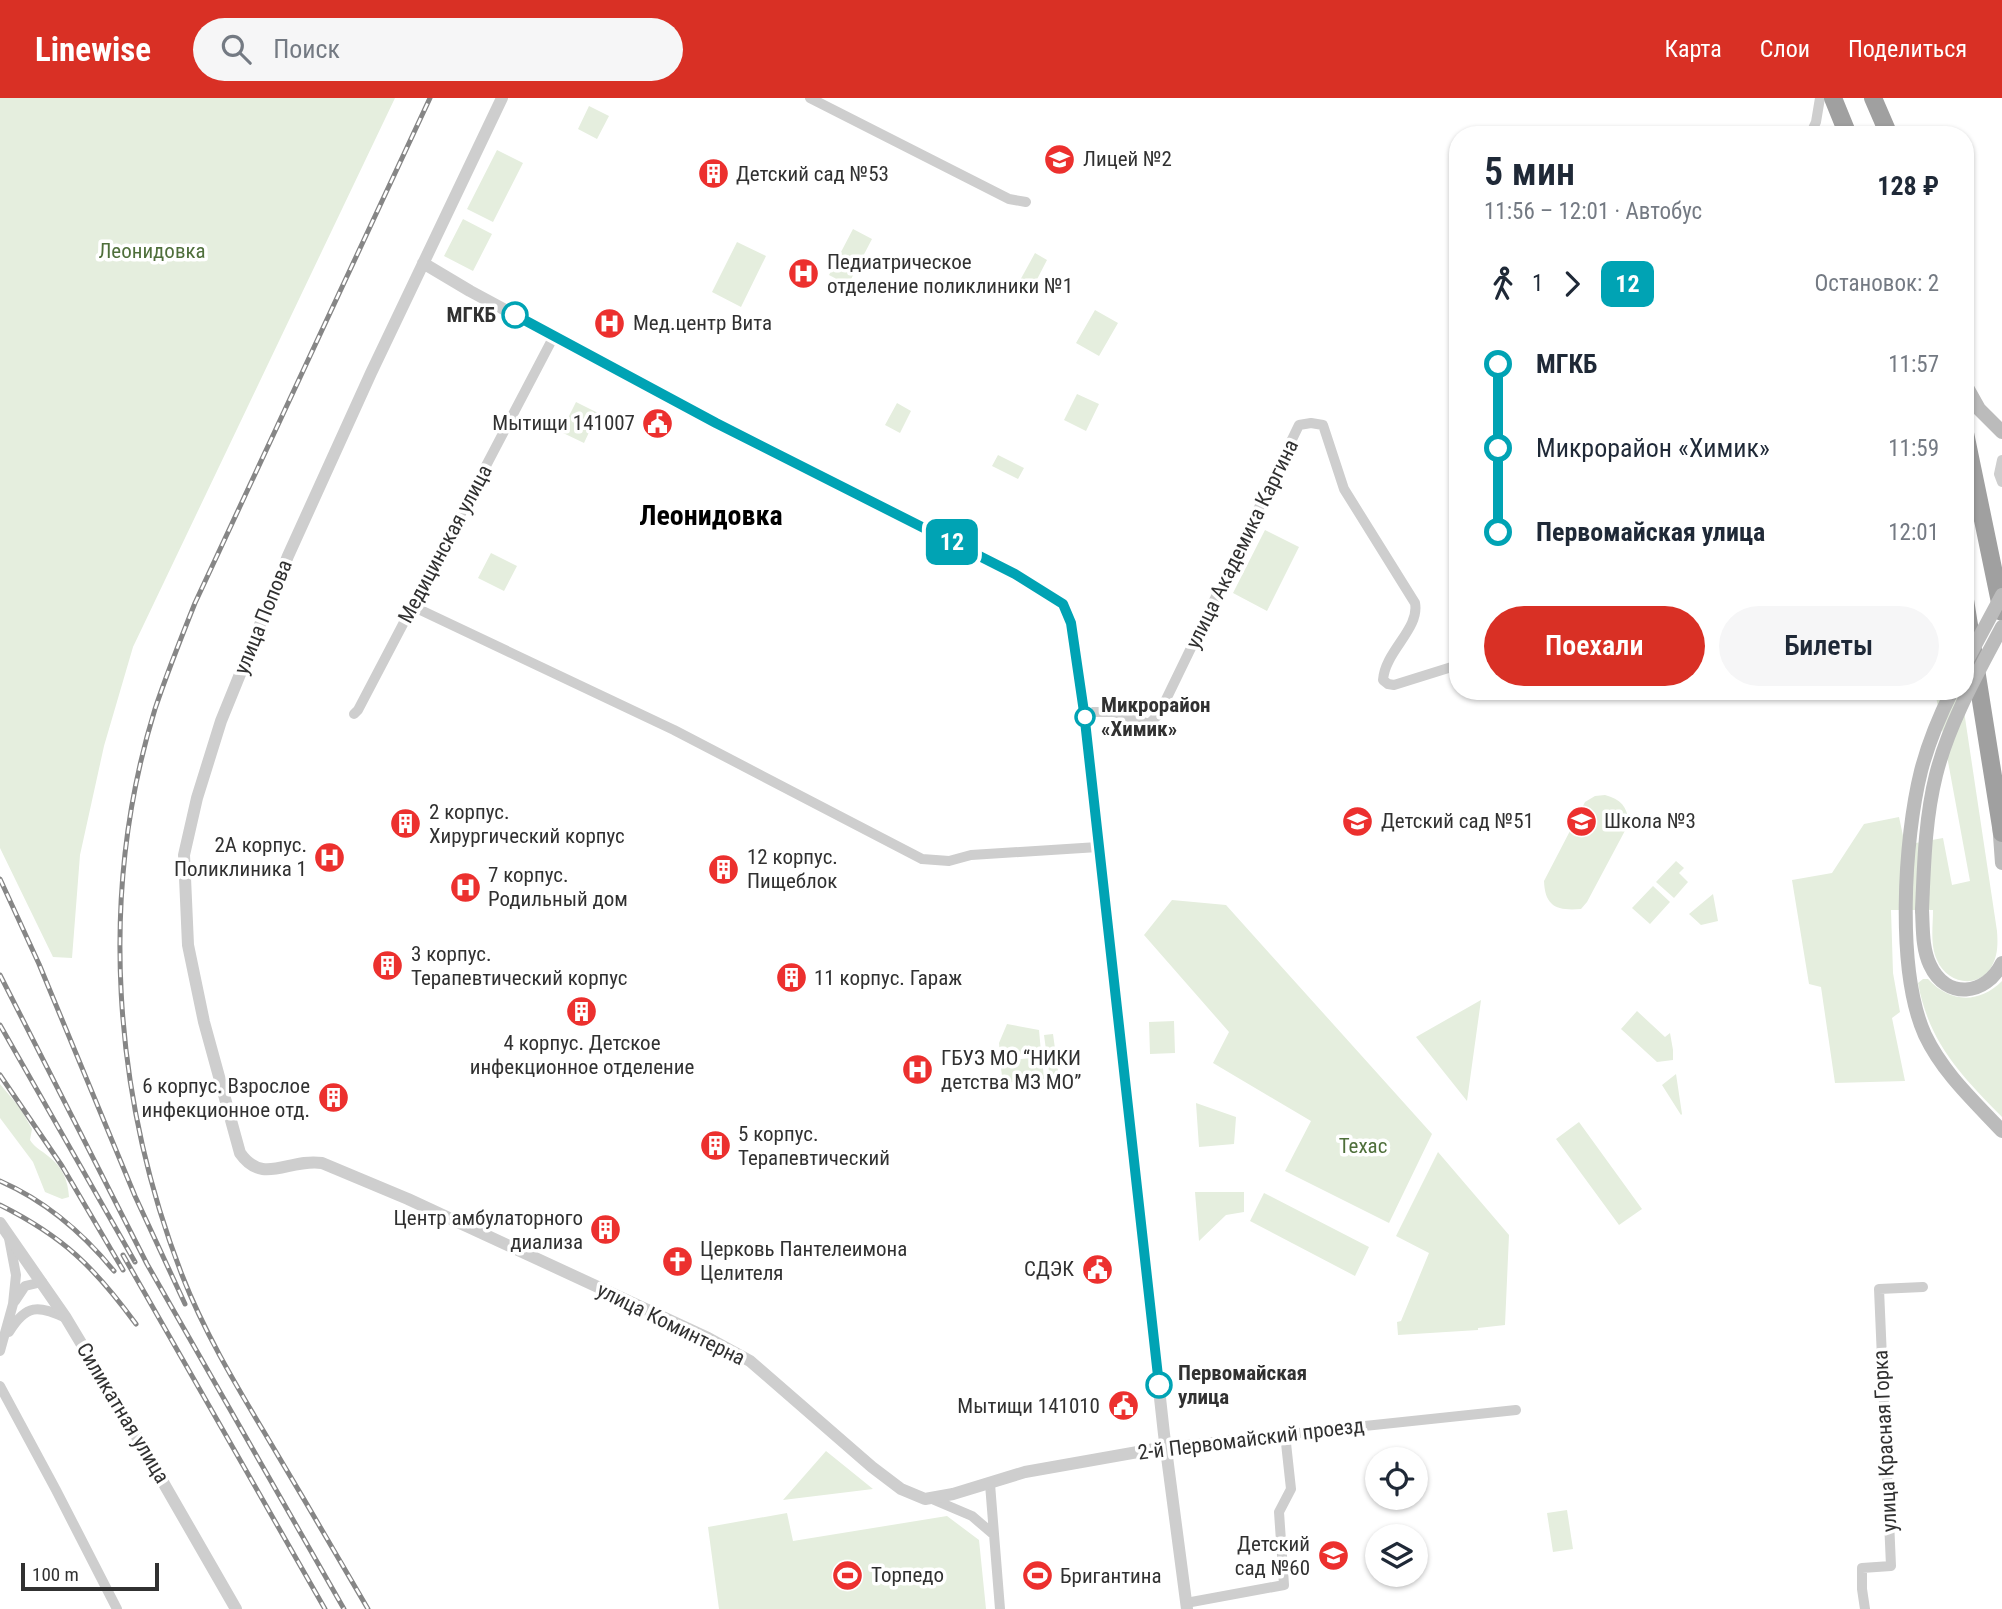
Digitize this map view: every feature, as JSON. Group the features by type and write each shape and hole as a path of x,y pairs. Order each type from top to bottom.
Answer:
{"highway":[{"path":"1833,98 1844,126"},
{"path":"1873,98 1885,126"},
{"path":"1974,477 2002,612"},
{"path":"1974,657 2002,833"}],"main road":[{"path":"1974,400 1979,409 2002,432"},
{"path":"1974,647 2002,595"},
{"path":"1974,682 2002,627"},
{"path":"1948,700 1933,735 1916,794 1910,844 1914,910 1929,964 1943,982 1966,990 1978,988 1997,974 2002,963"},
{"path":"1965,700 1936,774 1914,910 1908,971 1912,995 1926,1036 1945,1069 2002,1130"},
{"path":"1998,810 2002,863"}],"street":[{"name":"улица Попова","path":"248,1165 240,1153 205,1022 188,945 184,855 197,798 220,721 289,554 502,98"},
{"path":"810,98 1009,200 1026,202"},
{"path":"1814,126 1820,98"},
{"path":"423,263 716,423 1015,574 1063,604 1071,623 1084,712 1186,1606 1284,1585 1279,1512 1291,1489 1285,1434"},
{"name":"Медицинская улица","path":"354,714 554,335"},
{"name":"улица Академика Каргина","path":"1084,712 1114,712 1149,724 1160,714 1300,425 1311,423 1323,425 1344,489 1415,603 1415,617 1385,667 1383,680 1394,685 1449,668"},
{"path":"2002,460 1999,474 2002,482"},
{"path":"412,606 674,730 922,859 949,861 971,855 1098,847"},
{"name":"улица Коминтерна","path":"248,1165 263,1171 309,1161 322,1163 408,1199 708,1338 750,1361 901,1489 925,1499 932,1499"},
{"name":"Силикатная улица","path":"0,1223 66,1318 236,1609"},
{"path":"2,1346 13,1304 16,1275 9,1233"},
{"path":"13,1304 25,1286 42,1282"},
{"name":"улица Красная Горка","path":"1865,1609 1862,1568 1891,1566 1879,1289 1923,1287"},
{"path":"2,1346 22,1314 32,1309 40,1307 66,1318"},
{"path":"0,1385 117,1609"},
{"name":"2-й Первомайский проезд","path":"990,1484 1025,1472 1166,1447 1516,1410"},
{"path":"932,1499 990,1484 1000,1609"},
{"path":"932,1499 972,1516 993,1534"}],"green space":[{"name":"Леонидовка","path":"0,98 395,98 133,647 104,746 80,855 72,958 53,957 0,848"},
{"path":"589,106 609,116 597,139 578,129"},
{"path":"497,150 523,163 493,222 467,209"},
{"path":"463,219 492,234 473,271 444,256"},
{"path":"853,229 872,239 848,285 829,275"},
{"path":"737,242 766,256 741,307 712,292"},
{"path":"1035,253 1047,260 1031,291 1018,284"},
{"path":"1095,310 1118,323 1099,356 1076,343"},
{"path":"1077,394 1099,404 1086,431 1064,420"},
{"path":"576,402 598,413 584,443 561,432"},
{"path":"897,403 911,411 900,433 885,425"},
{"path":"998,455 1024,468 1018,479 992,466"},
{"path":"1265,530 1299,547 1267,611 1233,593"},
{"path":"491,553 517,566 504,591 478,578"},
{"path":"1937,700 1962,700 1997,931 1996,955 1990,969 1977,980 1961,981 1954,978 1941,968 1933,948 1933,910 1891,910 1893,973 1900,1012 1892,1018 1905,1081 1835,1083 1821,987 1809,984 1792,880 1832,873 1864,824 1899,817 1905,845 1943,838 1952,885 1970,881"},
{"path":"1605,795 1623,805 1628,825 1587,902 1581,909 1559,908 1547,896 1544,881 1585,802 1595,796"},
{"path":"1676,861 1684,868 1679,873 1688,882 1674,898 1656,882"},
{"path":"1653,886 1670,902 1650,924 1632,908"},
{"path":"1713,894 1718,921 1701,925 1689,914"},
{"name":"Техас","path":"1172,900 1226,905 1432,1134 1389,1223 1285,1171 1311,1121 1213,1063 1229,1032 1144,935"},
{"path":"1928,979 1946,993 1965,998 1984,994 2002,981 2002,1117 1960,1072 1939,1041 1923,1004 1918,983"},
{"path":"1481,1000 1467,1101 1416,1037"},
{"path":"1637,1011 1665,1037 1670,1033 1673,1060 1657,1062 1621,1029"},
{"path":"1174,1021 1175,1053 1150,1054 1149,1022"},
{"path":"1007,1024 1039,1030 1041,1052 1000,1056 999,1043"},
{"path":"1053,1034 1059,1078 1050,1079 1044,1035"},
{"path":"1042,1057 1044,1079 1003,1083 1000,1061"},
{"path":"1676,1074 1682,1114 1681,1115 1662,1085"},
{"path":"0,1084 20,1108 32,1129 32,1143 61,1169 69,1197 62,1199 45,1192 33,1162 0,1118"},
{"path":"1196,1103 1236,1117 1234,1144 1199,1147"},
{"path":"1579,1122 1642,1209 1619,1225 1556,1139"},
{"path":"1438,1152 1509,1235 1505,1325 1478,1330 1398,1335 1397,1322 1401,1321 1429,1253 1396,1236"},
{"path":"1195,1192 1244,1192 1244,1212 1226,1215 1199,1241"},
{"path":"1264,1193 1369,1247 1355,1276 1250,1221"},
{"path":"826,1451 873,1489 783,1500"},
{"path":"1567,1510 1573,1549 1553,1552 1547,1513"},
{"name":"Торпедо","path":"787,1513 793,1541 947,1516 979,1540 986,1609 719,1609 708,1527"}],"railway":[{"path":"368,1609 232,1378 210,1338 182,1275 159,1207 141,1137 128,1066 121,994 120,922 125,850 137,779 155,709 169,669 195,603 430,98"},
{"path":"0,879 39,964 135,1196 185,1304"},
{"path":"0,975 147,1264 344,1609"},
{"path":"0,1025 135,1262"},
{"path":"0,1075 62,1166 123,1270"},
{"path":"0,1181 33,1198 62,1219 89,1243 114,1271"},
{"path":"0,1205 42,1229 76,1255 106,1286 136,1324"},
{"path":"123,1255 325,1609"}],"bus line":[{"name":"12","path":"515,315 716,423 1015,574 1063,604 1071,623 1084,712 1159,1385"}],"place":[{"name":"Лицей №2","path":"1060,159"},
{"name":"Детский сад №53","path":"713,174"},
{"name":"Педиатрическое отделение поликлиники №1","path":"804,274"},
{"name":"МГКБ","path":"515,315"},
{"name":"Мед.центр Вита","path":"610,323"},
{"name":"Мытищи 141007","path":"658,423"},
{"name":"Микрорайон «Химик»","path":"1085,717"},
{"name":"Детский сад №51","path":"1358,821"},
{"name":"Школа №3","path":"1581,821"},
{"name":"2 корпус. Хирургический корпус","path":"406,824"},
{"name":"2А корпус. Поликлиника 1","path":"330,857"},
{"name":"12 корпус. Пищеблок","path":"724,869"},
{"name":"7 корпус. Родильный дом","path":"465,887"},
{"name":"3 корпус. Терапевтический корпус","path":"388,966"},
{"name":"11 корпус. Гараж","path":"791,978"},
{"name":"4 корпус. Детское инфекционное отделение","path":"582,1011"},
{"name":"ГБУЗ МО “НИКИ детства МЗ МО”","path":"918,1070"},
{"name":"6 корпус. Взрослое инфекционное отд.","path":"333,1098"},
{"name":"5 корпус. Терапевтический","path":"715,1146"},
{"name":"Центр амбулаторного диализа","path":"606,1230"},
{"name":"Церковь Пантелеимона Целителя","path":"677,1261"},
{"name":"СДЭК","path":"1097,1269"},
{"name":"Первомайская улица","path":"1159,1385"},
{"name":"Мытищи 141010","path":"1123,1406"},
{"name":"Детский сад №60","path":"1333,1556"},
{"name":"Торпедо","path":"848,1575"},
{"name":"Бригантина","path":"1037,1576"}],"district":[{"name":"Леонидовка","path":"711,515"}]}
